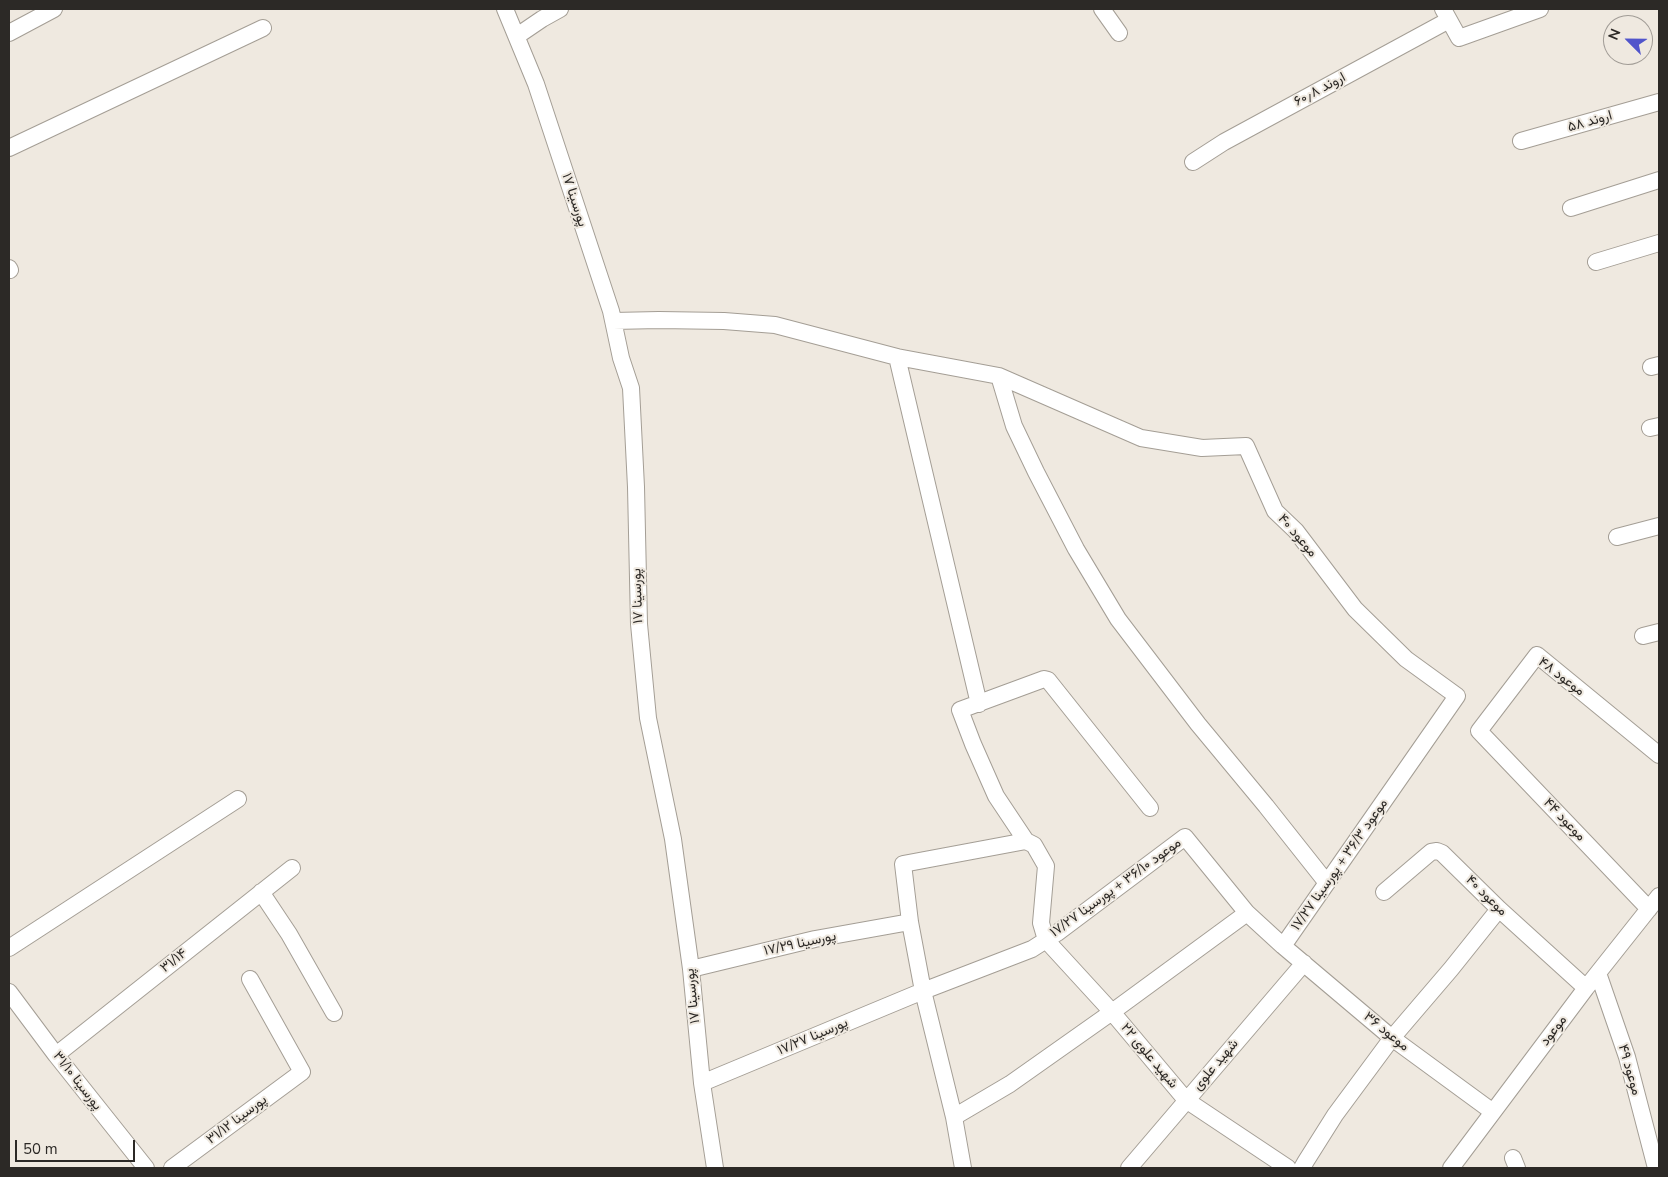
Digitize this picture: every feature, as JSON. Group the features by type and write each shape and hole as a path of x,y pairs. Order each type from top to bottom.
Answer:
{"street":[{"path":"9,33 54,9"},
{"name":"پورسینا ۱۷","path":"505,9 536,84 613,321 621,358 631,388 636,487 639,624 648,718 673,839 691,969 702,1083 715,1168"},
{"path":"517,36 560,9"},
{"path":"1102,9 1119,33"},
{"path":"1446,15 1459,38 1540,9"},
{"name":"اروند ۶۰٫۸","path":"1193,162 1224,142 1446,15"},
{"path":"9,148 263,28"},
{"name":"اروند ۵۸","path":"1521,141 1659,102"},
{"path":"1571,208 1659,180"},
{"path":"1596,262 1659,243"},
{"path":"613,321 724,321 776,326 897,357 999,376 1014,426 1036,472 1076,549 1118,619 1198,724 1327,883"},
{"path":"897,357 978,704"},
{"name":"موعود ۴۰","path":"999,376 1141,438 1202,448 1246,446 1275,511 1296,531 1355,609 1406,659 1457,696 1396,784"},
{"path":"1618,537 1659,526"},
{"path":"1643,636 1659,632"},
{"name":"موعود ۴۸","path":"1479,731 1537,655 1659,755"},
{"path":"1046,940 1041,923 1046,866 1034,845 1026,841 996,796 960,712 962,709 1048,680 1150,808"},
{"name":"موعود ۴۴","path":"1479,731 1654,903"},
{"name":"موعود ۳۶/۳ + پورسینا ۱۷/۲۷","path":"1283,946 1396,784"},
{"path":"9,948 238,799"},
{"name":"موعود ۳۶","path":"1185,837 1247,913 1283,946 1392,1038 1493,1112"},
{"name":"موعود ۳۶/۱۰ + پورسینا ۱۷/۲۷","path":"923,991 1032,949 1185,837"},
{"path":"963,1168 954,1117 923,991 910,922 903,864 1026,841"},
{"name":"موعود ۴۰","path":"1384,892 1431,852 1437,851 1442,853 1499,909 1586,988"},
{"name":"۳۱/۱۴","path":"56,1054 292,868"},
{"path":"261,892 289,934 334,1013"},
{"name":"موعود","path":"1451,1168 1586,988 1654,903"},
{"path":"1302,1168 1335,1115 1392,1038 1452,969 1499,909"},
{"path":"954,1117 1010,1084 1247,913"},
{"name":"پورسینا ۱۷/۲۹","path":"691,969 815,939 910,922"},
{"name":"شهید علوی ۲۲","path":"1046,940 1112,1012 1186,1100 1288,1168"},
{"name":"شهید علوی","path":"1129,1168 1304,963"},
{"name":"موعود ۴۹","path":"1598,973 1627,1057 1656,1168"},
{"name":"پورسینا ۳۱/۱۲","path":"172,1168 302,1072 250,979"},
{"name":"پورسینا ۱۷/۲۷","path":"702,1083 923,991"},
{"name":"پورسینا ۳۱/۱۰","path":"9,992 146,1168"}]}
